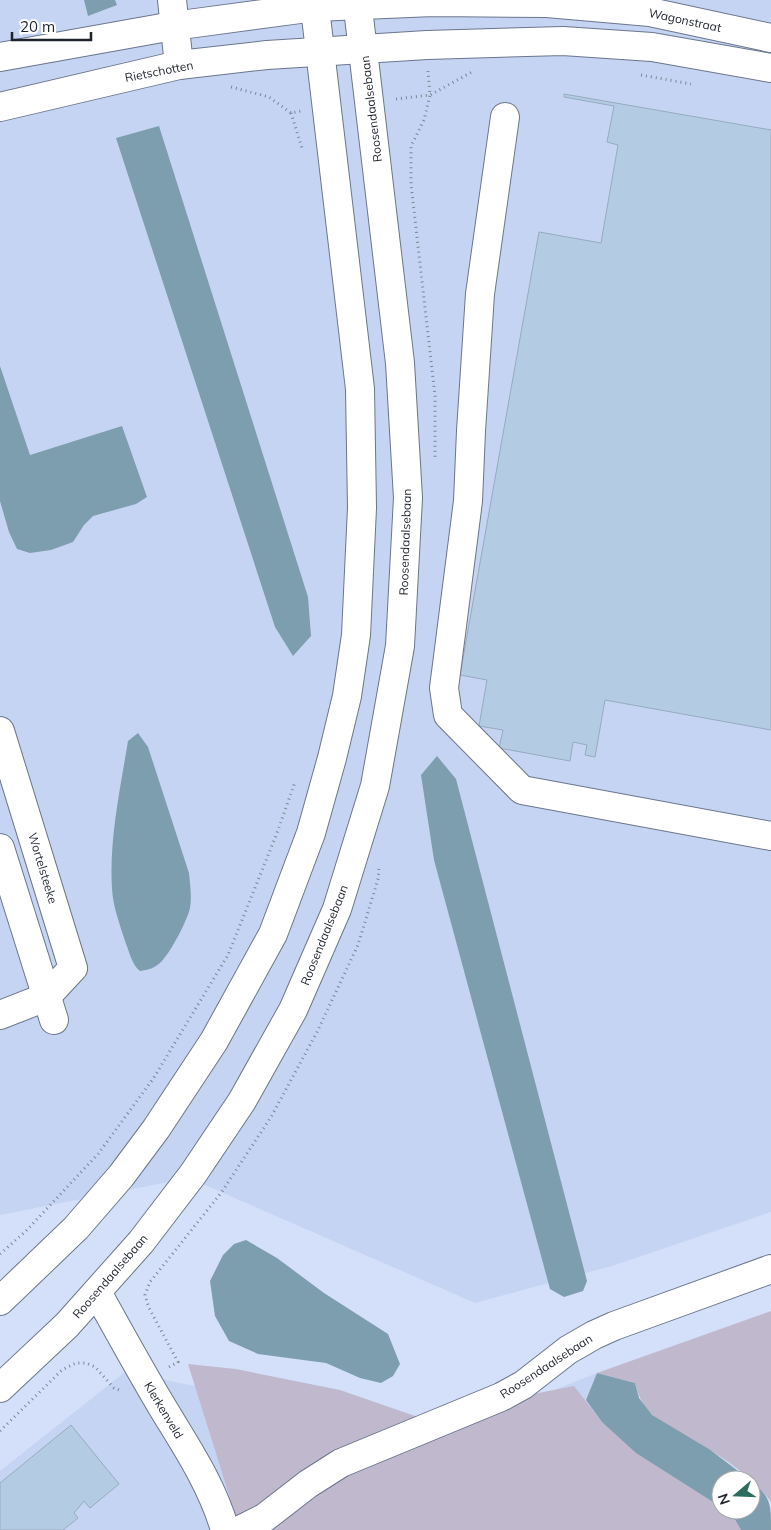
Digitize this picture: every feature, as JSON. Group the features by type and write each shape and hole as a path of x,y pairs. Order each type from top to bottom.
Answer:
{"street":[{"name":"Wagonstraat","path":"315,4 358,2 547,3 650,12 771,38"},
{"path":"358,2 364,49 480,43 563,42 652,47 771,68"},
{"path":"0,57 173,13 315,4 360,389 362,508 356,635 347,696 311,833 273,934 214,1041 156,1129 121,1176 76,1228 0,1301"},
{"path":"173,13 179,65"},
{"name":"Roosendaalsebaan","path":"0,1388 67,1325 141,1242 193,1174 242,1101 293,1010 337,909 375,786 400,646 408,498 400,363 364,49 320,51"},
{"name":"Rietschotten","path":"0,106 179,65 320,51"},
{"path":"505,117 480,294 468,500 444,688 448,716 522,790 771,836"},
{"name":"Wortelsteeke","path":"0,731 73,968 50,1008"},
{"path":"0,848 50,1008 0,1015"},
{"name":"Roosendaalsebaan","path":"240,1530 264,1518 308,1484 341,1463 501,1397 523,1385 568,1350 594,1335 771,1269"},
{"name":"Klerkenveld","path":"97,1292 210,1488 225,1530"}],"path":[{"path":"370,102 430,95 480,68"},
{"path":"635,74 692,84"},
{"path":"222,88 232,87 268,97 291,113 305,157"},
{"path":"291,113 327,108"},
{"path":"0,1254 26,1231 98,1154 152,1079 228,955 277,833 298,773"},
{"path":"0,1431 62,1370 76,1363 86,1363 94,1367 110,1384 120,1391 130,1390 178,1362"}],"shaded area":[{"path":"0,0 771,0 771,1212 612,1266 475,1303 189,1178 0,1215"},
{"path":"84,0 115,0 117,5 88,16"},
{"path":"159,126 308,597 311,636 293,656 275,627 116,138"},
{"path":"0,366 30,455 122,426 147,497 136,504 93,516 84,525 73,542 51,550 30,553 17,549 9,532 0,501"},
{"path":"138,733 148,747 189,873 191,895 186,921 169,951 156,966 140,971 131,958 117,916 111,871 116,815 128,741"},
{"path":"437,756 456,779 587,1281 583,1291 564,1297 550,1289 434,860 421,775"},
{"path":"246,1240 277,1258 324,1293 388,1334 400,1364 393,1376 381,1383 360,1378 326,1363 258,1354 229,1341 215,1316 210,1281 223,1255 234,1244"},
{"path":"771,1311 771,1502 761,1490 761,1470 739,1470 654,1417 643,1403 635,1383 597,1373"},
{"path":"188,1364 236,1369 340,1390 418,1417 574,1386 602,1422 711,1500 711,1520 734,1520 741,1530 240,1530"},
{"path":"125,1372 439,1435 597,1373 586,1400 711,1499 711,1520 735,1520 741,1530 0,1530 0,1471"},
{"path":"597,1373 635,1383 639,1398 652,1415 709,1449 737,1470 711,1470 711,1501 636,1453 602,1422 586,1400"},
{"path":"761,1490 770,1507 771,1530 741,1530 735,1520 761,1520"}],"building":[{"path":"564,94 771,130 771,730 605,700 595,757 585,755 587,745 573,742 570,761 499,748 503,730 479,726 487,680 460,675 539,232 601,243 618,145 607,142 614,106 564,97"},
{"path":"71,1425 119,1484 90,1508 84,1501 74,1513 78,1518 63,1530 0,1530 0,1483"}]}
